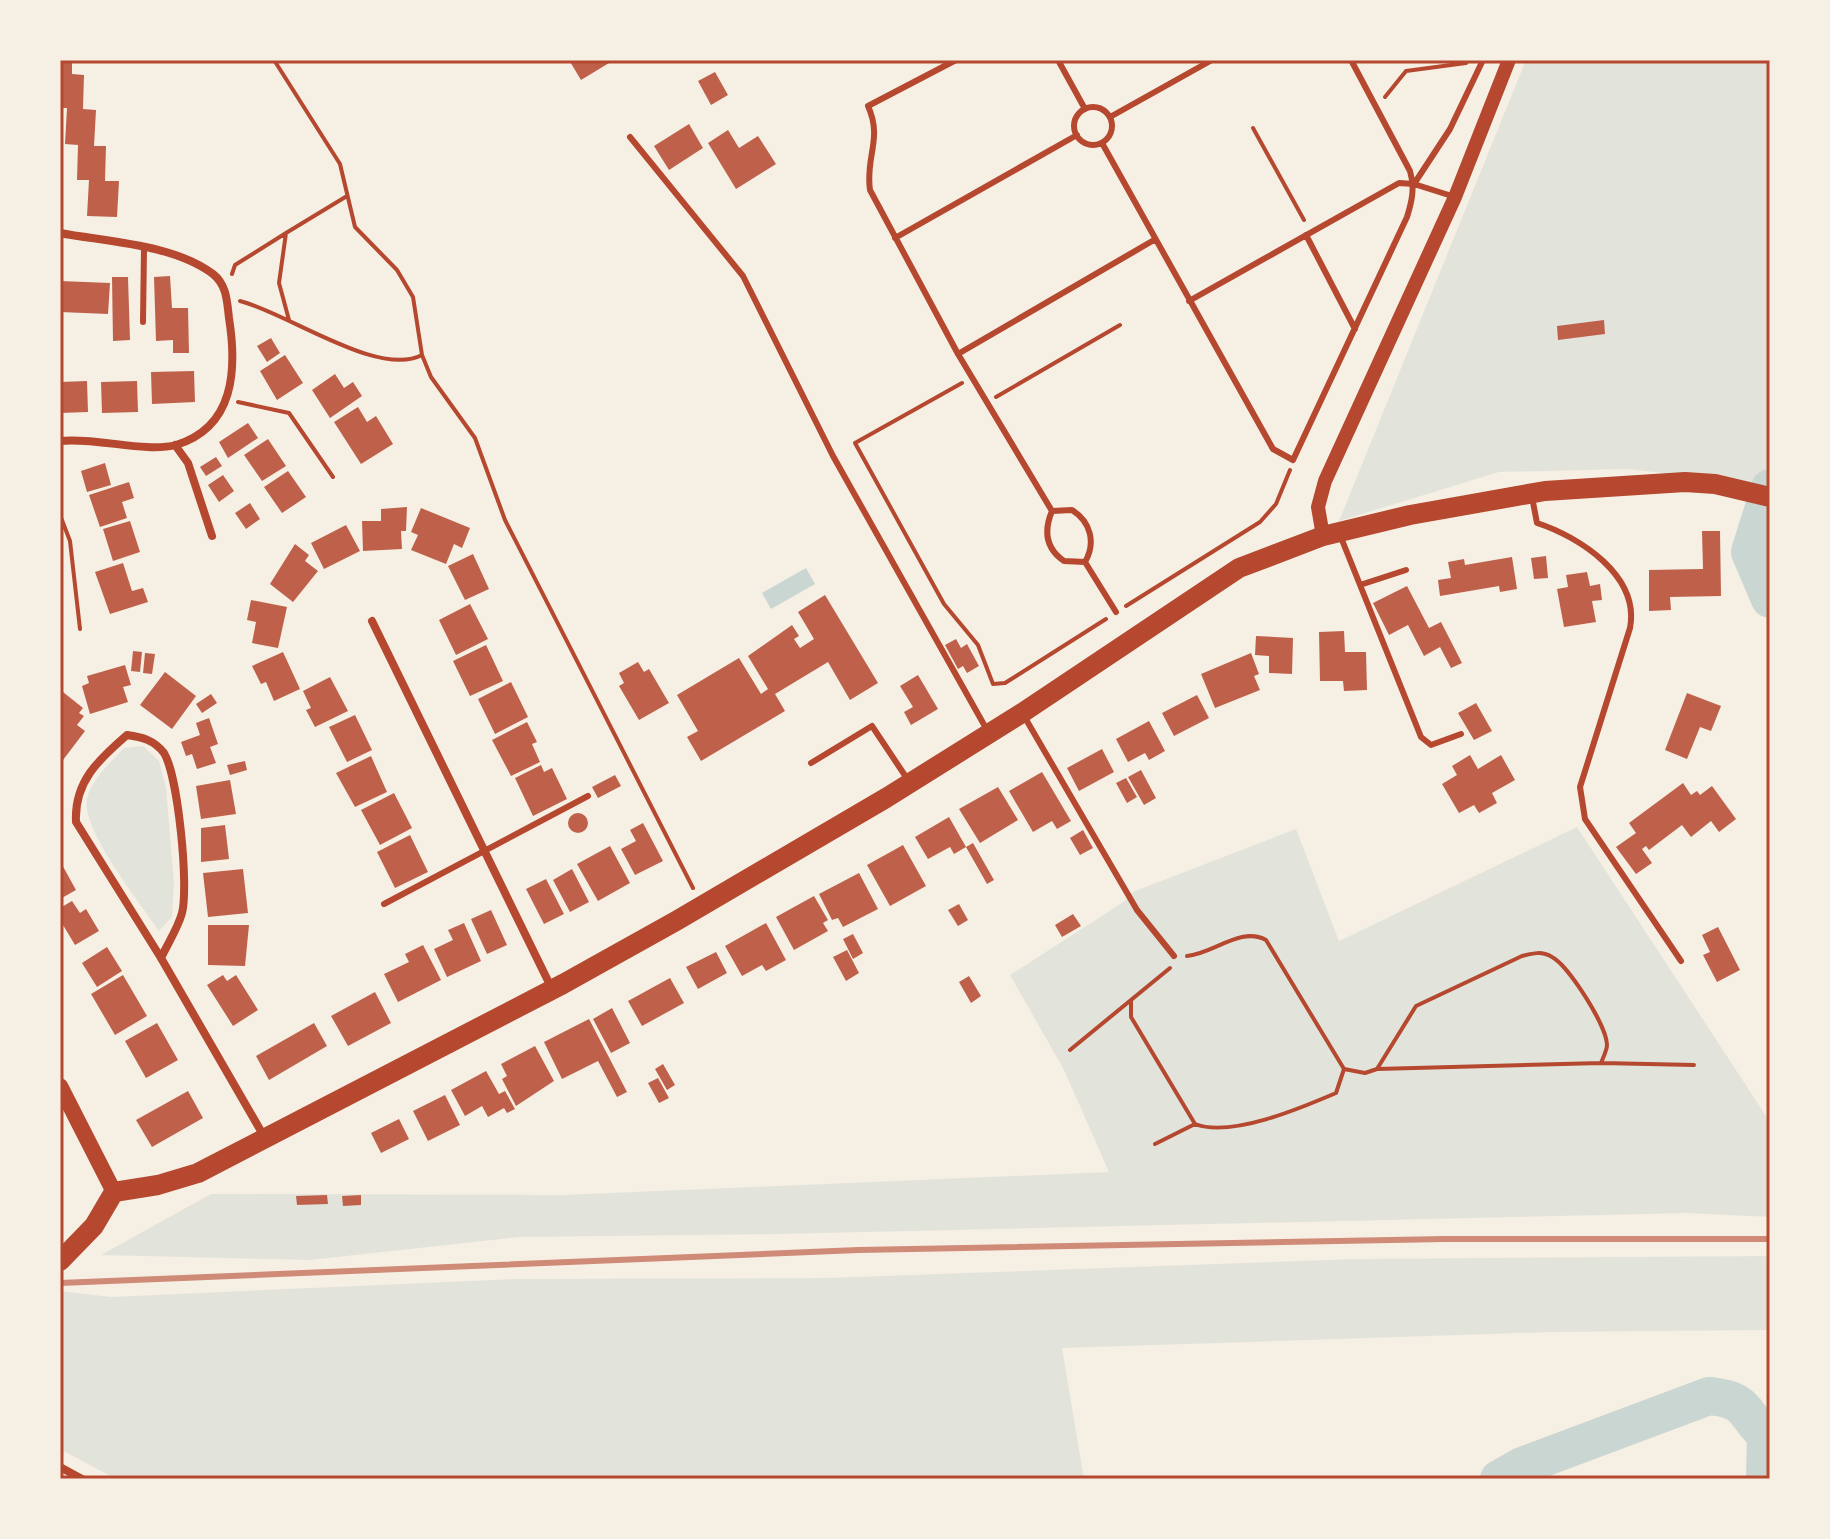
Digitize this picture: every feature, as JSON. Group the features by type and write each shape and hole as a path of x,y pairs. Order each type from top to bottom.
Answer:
{"main road":[{"path":"114,1192 158,1185 198,1173 552,989 910,783 1022,713 1239,568 1331,534 1410,515 1531,494 1685,482 1770,497"},
{"path":"60,1086 114,1192"},
{"path":"60,1261 94,1226 114,1192"}],"street":[{"path":"1331,534 1318,507 1325,481 1455,197 1509,60"},
{"path":"60,233 185,258 205,269 223,285 234,348 234,376 228,400 214,421 200,433 175,445 154,447 81,439 60,441"},
{"path":"175,445 188,463 212,536"},
{"path":"372,621 552,989"},
{"path":"161,958 183,912 176,793 172,772 163,752 148,738 127,735 85,777 75,801 76,822 161,958 266,1138"},
{"path":"60,1467 82,1479"}],"lane":[{"path":"956,60 868,106 875,122 876,140 869,157 870,190 958,354 1052,511 1046,534 1049,546 1064,561 1085,562"},
{"path":"1058,60 1085,109"},
{"path":"1110,117 1212,60"},
{"path":"1351,60 1414,184"},
{"path":"1102,143 1273,449 1293,460 1407,217 1414,184 1450,129 1483,60"},
{"path":"1099,108 1110,117 1112,131 1102,143 1088,144 1077,135 1075,121 1085,109 1099,108"},
{"path":"895,238 1077,135"},
{"path":"630,137 743,276 833,456 989,733"},
{"path":"1189,301 1399,183 1414,184 1455,197"},
{"path":"1309,234 1355,329"},
{"path":"958,354 1154,240"},
{"path":"143,322 144,249"},
{"path":"1531,494 1537,523 1566,532 1593,552 1623,586 1630,601 1630,628 1580,787 1581,801 1585,819 1681,961"},
{"path":"1052,511 1072,510 1088,527 1092,546 1085,562"},
{"path":"1331,534 1360,585 1421,737 1431,745 1461,734"},
{"path":"1085,562 1116,612"},
{"path":"1360,585 1406,570"},
{"path":"1022,713 1137,910 1174,956"},
{"path":"811,763 872,726 910,783"},
{"path":"384,904 588,796"}],"path":[{"path":"274,60 340,164 355,227 397,270 413,297 422,355 431,377 464,421 484,457 505,520 693,888 680,895"},
{"path":"1379,111 1392,85 1406,71 1457,66 1472,60"},
{"path":"1253,128 1309,234"},
{"path":"235,265 347,196"},
{"path":"286,233 279,283 289,320"},
{"path":"226,299 289,320 385,359 400,362 422,355"},
{"path":"987,402 1120,325"},
{"path":"972,377 855,443 944,604 978,645 993,684 1005,683 1260,522 1276,504 1293,460"},
{"path":"228,400 289,413 333,477"},
{"path":"60,515 70,541 80,629"},
{"path":"1070,1050 1169,970 1174,956 1196,955 1239,938 1257,935 1266,940 1344,1069 1365,1073 1377,1069 1601,1063 1694,1065"},
{"path":"1377,1069 1416,1006 1522,956 1537,952 1551,956 1567,968 1603,1031 1607,1046 1601,1063"},
{"path":"1131,1000 1131,1017 1195,1124 1212,1130 1295,1110 1336,1093 1344,1069"},
{"path":"1155,1144 1195,1124"}],"shaded area":[{"path":"1526,60 1770,60 1770,485 1627,469 1499,472 1339,521"},
{"path":"806,568 815,584 771,609 762,593"},
{"path":"143,746 159,761 166,788 174,883 172,917 159,931 102,847 87,812 89,791 102,771 124,748"},
{"path":"1577,827 1770,1122 1770,1217 1688,1213 519,1237 310,1260 101,1255 211,1194 564,1195 1109,1172 1064,1070 1010,975 1125,901 1130,893 1296,829 1339,941"},
{"path":"1770,1256 1770,1330 1552,1332 1062,1348 1084,1479 116,1479 60,1449 60,1291 111,1297 514,1279 827,1278 1355,1259"}],"building":[{"path":"60,60 72,60 72,74 84,75 83,109 96,110 94,146 106,146 105,181 119,181 117,217 87,216 89,180 77,180 78,145 65,144 67,108 60,108"},
{"path":"569,60 614,60 581,80"},
{"path":"715,72 728,95 711,105 698,81"},
{"path":"689,124 703,148 669,170 654,146"},
{"path":"728,130 739,148 758,136 776,164 736,189 708,143"},
{"path":"170,276 172,308 188,308 189,353 173,353 173,340 156,341 154,277"},
{"path":"112,277 128,277 130,340 113,341"},
{"path":"60,281 110,283 108,314 60,312"},
{"path":"1604,320 1605,334 1558,340 1557,326"},
{"path":"271,338 280,353 267,362 257,346"},
{"path":"285,355 303,383 277,400 260,371"},
{"path":"194,371 195,402 152,404 151,372"},
{"path":"335,374 344,388 353,382 362,396 330,418 312,390"},
{"path":"87,381 88,412 60,413 60,382"},
{"path":"137,381 138,412 102,413 101,382"},
{"path":"358,407 367,422 376,416 393,444 361,464 334,422"},
{"path":"248,423 258,438 228,458 219,442"},
{"path":"268,439 286,466 262,481 244,455"},
{"path":"216,457 222,466 206,476 200,467"},
{"path":"105,463 111,485 87,492 81,471"},
{"path":"288,471 306,497 282,513 264,487"},
{"path":"223,475 234,491 219,502 208,485"},
{"path":"129,482 134,498 122,502 127,518 100,527 89,495"},
{"path":"250,503 260,519 246,529 235,513"},
{"path":"407,507 406,531 401,531 402,549 363,551 362,521 381,521 381,509"},
{"path":"421,508 470,528 462,548 454,544 446,564 411,550 418,535 411,532"},
{"path":"130,521 140,552 113,561 103,529"},
{"path":"346,525 360,551 324,569 311,543"},
{"path":"1702,531 1720,531 1721,596 1670,597 1671,610 1649,611 1649,570 1703,569"},
{"path":"295,544 309,555 305,561 318,571 293,602 270,584"},
{"path":"473,554 489,589 465,600 448,566"},
{"path":"1546,556 1548,578 1534,579 1531,558"},
{"path":"1512,557 1517,589 1500,592 1499,586 1440,596 1438,580 1451,578 1448,562 1464,559 1465,565"},
{"path":"123,563 132,591 143,588 148,602 110,614 95,572"},
{"path":"1587,572 1590,586 1600,584 1602,600 1592,601 1596,622 1564,627 1557,589 1568,587 1566,575"},
{"path":"1407,586 1429,628 1441,622 1462,663 1451,668 1440,647 1424,656 1408,625 1389,635 1373,603"},
{"path":"825,595 878,683 850,700 828,662 775,694 785,711 701,761 687,737 698,731 677,695 739,658 761,694 768,689 748,656 792,625 799,636 794,639 800,648 814,639 798,612"},
{"path":"251,600 287,607 278,648 252,643 256,622 247,620"},
{"path":"470,604 488,639 456,655 439,620"},
{"path":"1344,631 1345,652 1366,652 1367,690 1344,691 1343,681 1320,681 1319,632"},
{"path":"1256,636 1293,638 1292,674 1269,673 1269,656 1255,655"},
{"path":"956,639 961,648 967,644 979,666 967,673 963,666 958,669 945,645"},
{"path":"486,645 503,681 470,696 453,661"},
{"path":"133,651 142,652 140,672 131,671"},
{"path":"283,652 300,689 274,701 266,682 261,684 252,666"},
{"path":"145,653 155,654 152,674 143,673"},
{"path":"1251,653 1259,674 1254,676 1260,690 1215,708 1201,674"},
{"path":"638,662 644,672 649,669 669,703 639,720 619,686 624,683 619,673"},
{"path":"125,665 131,685 123,687 128,702 90,714 82,686 89,683 87,676"},
{"path":"165,672 196,696 172,729 140,705"},
{"path":"918,675 938,709 911,725 904,712 913,707 900,686"},
{"path":"330,677 348,711 315,727 306,710 311,708 303,691"},
{"path":"511,682 528,717 495,734 478,699"},
{"path":"63,692 83,708 79,713 84,716 77,725 85,731 63,760 60,758"},
{"path":"1687,693 1721,706 1711,731 1700,727 1687,759 1665,750"},
{"path":"211,694 217,703 202,713 196,704"},
{"path":"1197,695 1209,718 1174,736 1162,713"},
{"path":"1476,703 1492,731 1474,740 1458,713"},
{"path":"355,715 372,750 347,762 329,727"},
{"path":"209,718 218,744 210,747 216,763 197,769 192,754 186,756 181,742 200,735 196,723"},
{"path":"1149,721 1165,751 1149,760 1145,753 1128,762 1116,739"},
{"path":"527,722 537,742 532,744 540,762 511,776 492,740"},
{"path":"1102,749 1114,772 1079,791 1067,768"},
{"path":"1470,755 1478,769 1501,755 1515,780 1492,793 1497,803 1479,813 1474,805 1459,813 1442,784 1457,775 1452,766"},
{"path":"371,756 387,792 355,807 336,773"},
{"path":"245,761 247,770 230,775 227,765"},
{"path":"541,765 544,772 552,768 567,799 533,816 515,778"},
{"path":"1141,770 1156,798 1144,805 1128,777"},
{"path":"1042,772 1071,821 1057,829 1052,821 1033,832 1009,791"},
{"path":"615,775 621,786 598,798 592,787"},
{"path":"1126,778 1137,797 1127,803 1116,783"},
{"path":"230,780 236,814 201,819 196,786"},
{"path":"1683,783 1691,795 1697,791 1700,795 1712,786 1736,819 1719,832 1711,821 1691,837 1682,825 1649,850 1646,846 1642,849 1652,863 1636,874 1616,847 1636,833 1629,823"},
{"path":"998,787 1018,820 980,843 959,809"},
{"path":"394,793 412,828 380,845 361,810"},
{"path":"578,813 585,816 588,823 585,830 578,833 571,830 568,823 571,816"},
{"path":"949,817 966,847 954,854 950,847 928,859 915,837"},
{"path":"643,823 663,861 635,875 621,849 636,841 630,830"},
{"path":"225,825 229,859 201,862 201,828"},
{"path":"1083,830 1093,848 1080,855 1070,838"},
{"path":"410,835 428,872 395,888 377,852"},
{"path":"973,843 994,880 987,884 966,847"},
{"path":"903,845 926,886 890,906 867,865"},
{"path":"610,846 630,883 598,901 577,864"},
{"path":"60,861 76,890 60,899"},
{"path":"243,869 248,913 208,917 203,873"},
{"path":"572,869 589,902 570,912 553,880"},
{"path":"859,873 878,909 843,927 838,918 832,920 819,894"},
{"path":"546,879 564,914 544,924 526,889"},
{"path":"814,896 828,920 823,923 828,931 794,950 776,917"},
{"path":"72,901 80,913 86,909 99,931 75,945 60,920 60,908"},
{"path":"959,904 968,920 958,926 948,910"},
{"path":"491,910 507,945 487,954 471,919"},
{"path":"1073,914 1081,926 1062,937 1055,925"},
{"path":"464,923 481,961 447,977 434,949 453,940 448,930"},
{"path":"766,923 786,960 766,971 762,965 742,976 725,946"},
{"path":"208,925 249,925 245,966 208,965"},
{"path":"1718,927 1740,970 1717,982 1703,955 1710,952 1702,935"},
{"path":"853,934 863,953 853,959 843,939"},
{"path":"423,945 441,980 398,1002 384,974 409,962 405,954"},
{"path":"107,947 122,971 97,987 82,963"},
{"path":"847,950 859,973 846,981 833,957"},
{"path":"716,952 727,973 698,989 686,967"},
{"path":"123,975 147,1016 115,1035 91,994"},
{"path":"223,975 227,981 236,975 258,1010 233,1026 207,985"},
{"path":"969,976 981,996 971,1003 959,982"},
{"path":"670,978 684,1003 642,1026 628,1001"},
{"path":"375,992 391,1023 348,1046 331,1016"},
{"path":"612,1008 630,1043 611,1053 593,1019"},
{"path":"589,1019 627,1092 617,1097 598,1061 562,1079 544,1042"},
{"path":"157,1023 178,1060 146,1078 125,1041"},
{"path":"314,1023 327,1046 269,1080 256,1056"},
{"path":"535,1046 554,1081 516,1106 502,1079 507,1076 501,1064"},
{"path":"663,1064 675,1085 667,1090 655,1069"},
{"path":"486,1071 499,1094 505,1091 515,1109 507,1113 504,1108 488,1117 482,1106 465,1116 451,1090"},
{"path":"658,1078 669,1098 659,1103 648,1083"},
{"path":"188,1091 203,1118 152,1147 136,1120"},
{"path":"445,1095 460,1125 428,1141 413,1111"},
{"path":"399,1119 409,1139 381,1153 371,1133"},
{"path":"327,1195 328,1204 297,1205 296,1196"},
{"path":"361,1195 361,1205 343,1206 342,1196"}],"waterway":[{"path":"1770,488 1750,552 1770,599"},
{"path":"1499,1479 1522,1466 1709,1396 1733,1401 1770,1438"},
{"path":"1765,1479 1766,1435"}],"railway":[{"path":"60,1283 858,1250 1445,1239 1770,1239"}]}
